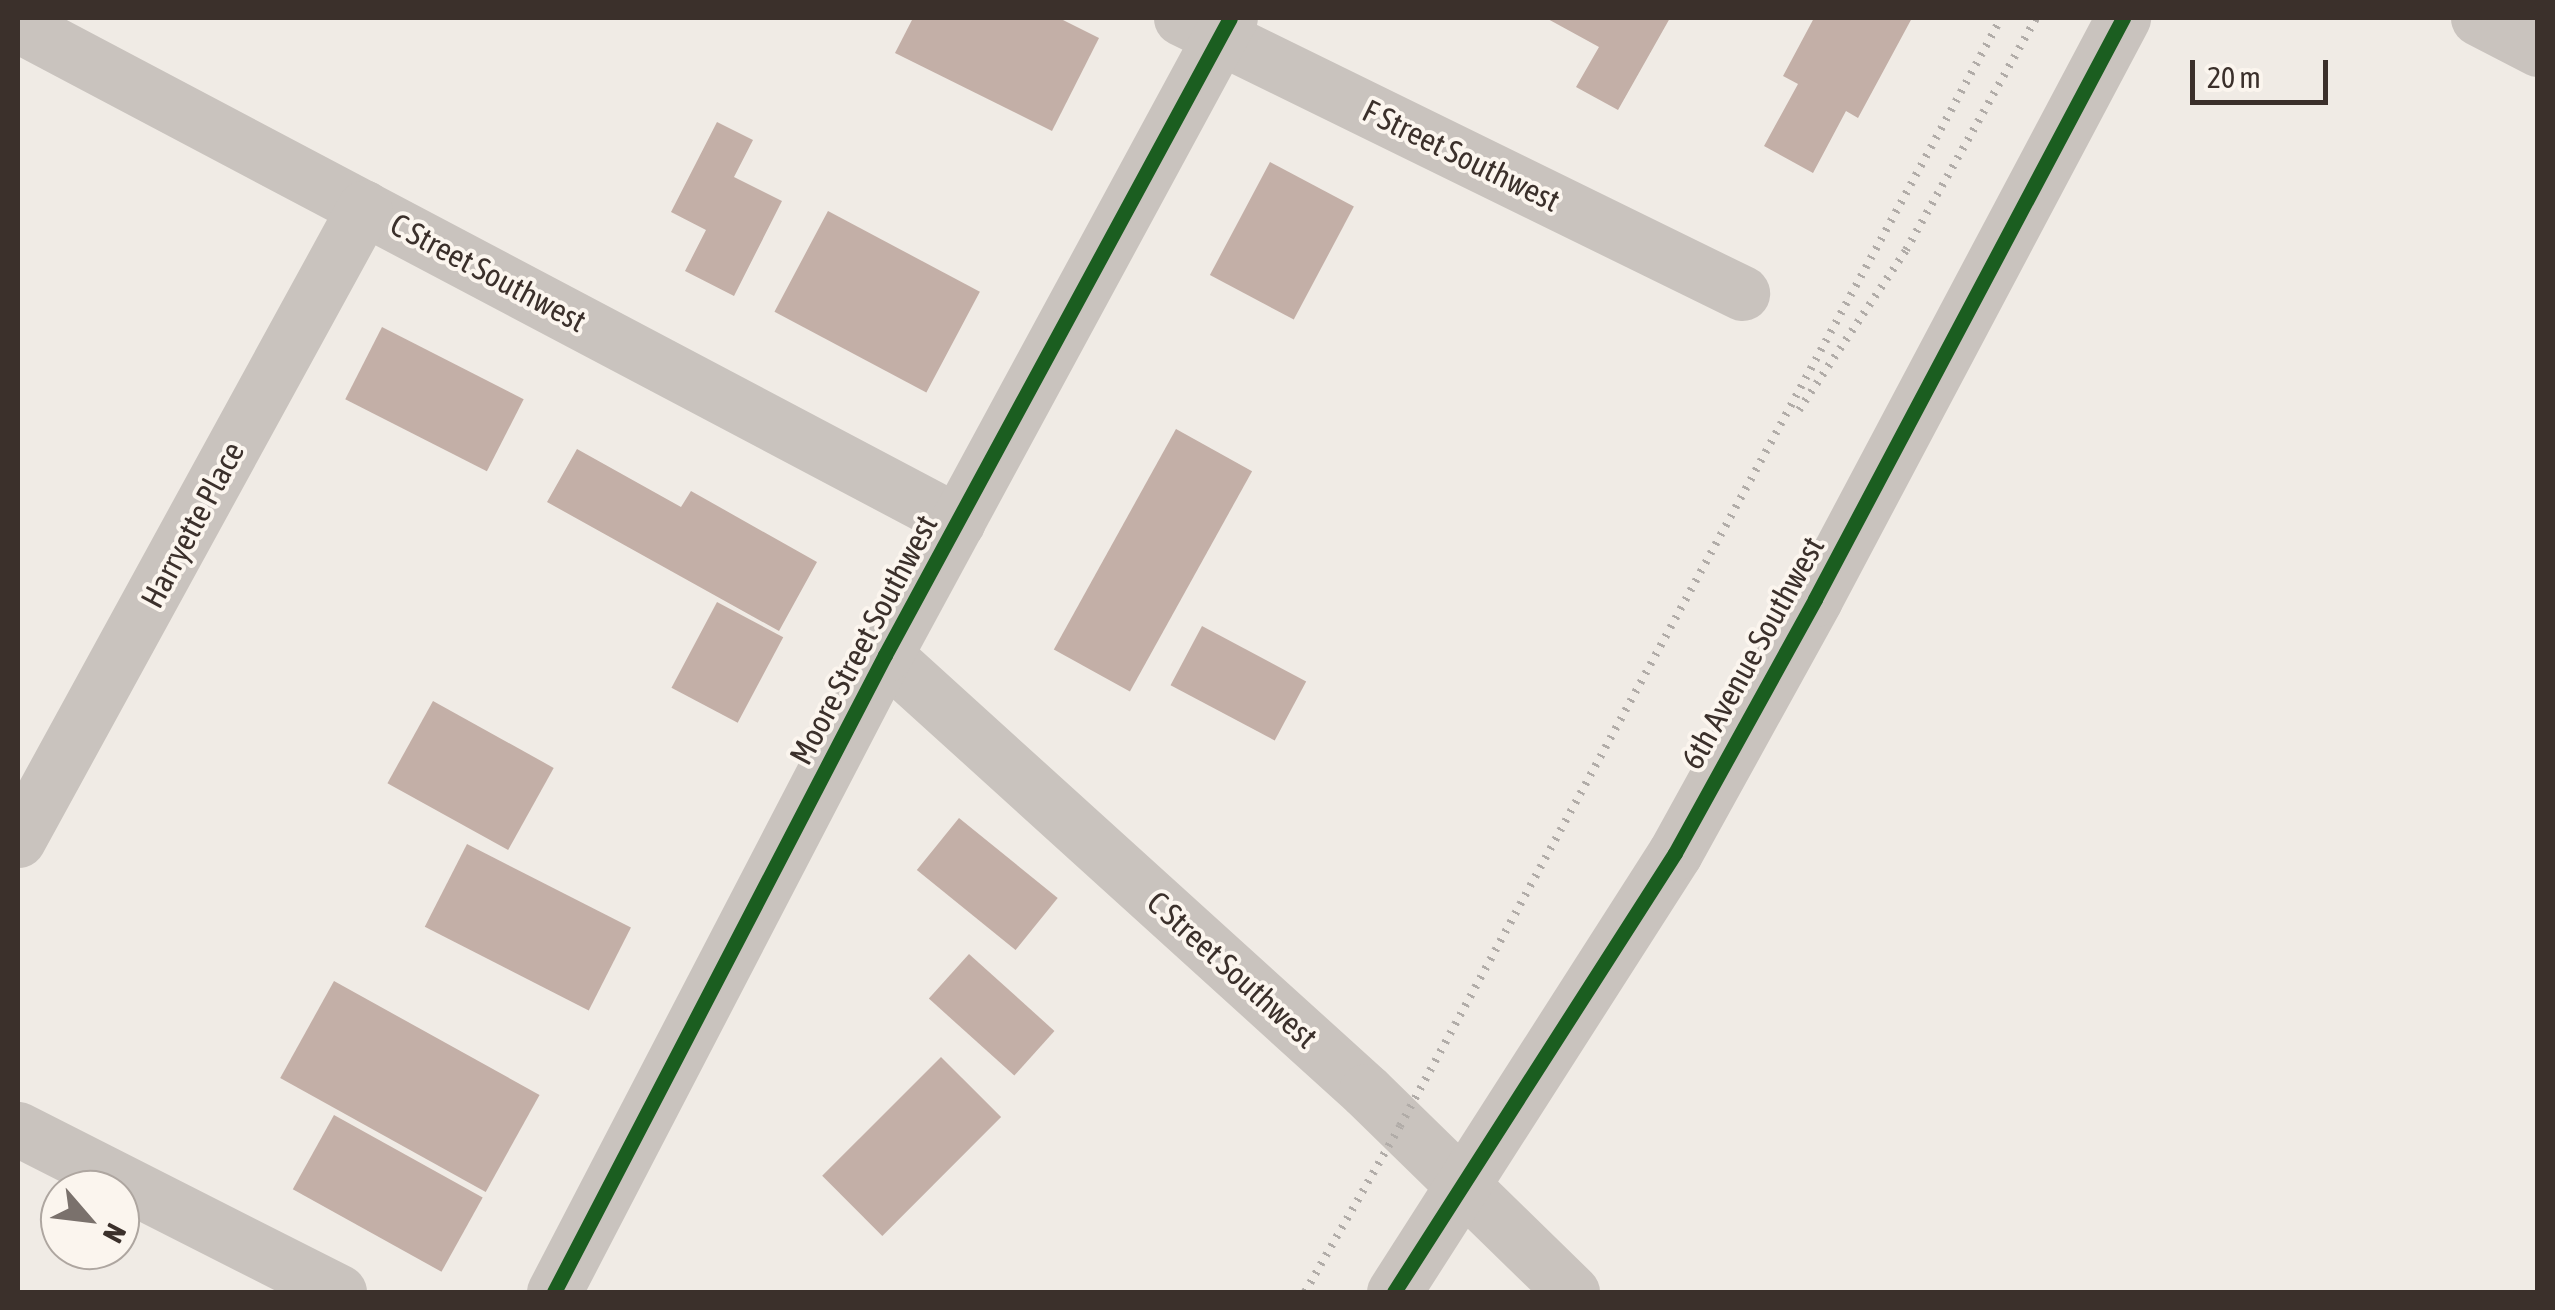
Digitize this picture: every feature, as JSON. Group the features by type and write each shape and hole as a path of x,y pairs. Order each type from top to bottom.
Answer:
{"street":[{"name":"6th Avenue Southwest","path":"1394,1292 1675,853 1815,599 2123,18"},
{"path":"2478,18 2538,49"},
{"name":"F Street Southwest","path":"1210,24 1742,293"},
{"name":"Moore Street Southwest","path":"554,1292 958,522 1210,24"},
{"name":"C Street Southwest","path":"18,25 958,522"},
{"name":"Harryette Place","path":"18,840 364,208"},
{"name":"C Street Southwest","path":"885,655 1366,1091 1572,1292"},
{"path":"18,1130 339,1292"}],"building":[{"path":"913,18 1059,18 1099,38 1052,131 895,53"},
{"path":"1546,18 1670,18 1618,110 1576,87 1599,47"},
{"path":"1814,18 1912,18 1858,118 1846,111 1813,173 1764,146 1798,84 1783,76"},
{"path":"717,122 753,140 734,177 782,201 734,296 685,271 706,230 671,212"},
{"path":"1270,162 1354,207 1294,320 1210,275"},
{"path":"828,211 980,292 926,392 774,312"},
{"path":"382,327 524,399 487,471 345,399"},
{"path":"1176,429 1252,471 1130,692 1054,649"},
{"path":"577,449 681,507 691,491 817,562 779,631 547,502"},
{"path":"717,602 783,637 738,723 671,688"},
{"path":"1202,626 1306,681 1275,741 1171,685"},
{"path":"433,701 554,768 508,850 387,783"},
{"path":"959,818 1058,898 1016,950 917,870"},
{"path":"467,844 631,928 589,1010 425,927"},
{"path":"969,954 1054,1031 1014,1076 929,999"},
{"path":"334,981 540,1095 486,1192 280,1078"},
{"path":"941,1057 1001,1117 882,1236 822,1176"},
{"path":"334,1115 483,1197 441,1272 293,1189"}],"railway":[{"path":"1305,1292 1400,1126 2001,18"},
{"path":"1799,410 1906,250 2036,18"}],"cycle path":[{"path":"554,1292 885,655 1230,18"},
{"path":"1394,1292 1675,853 1815,599 2123,18"}]}
